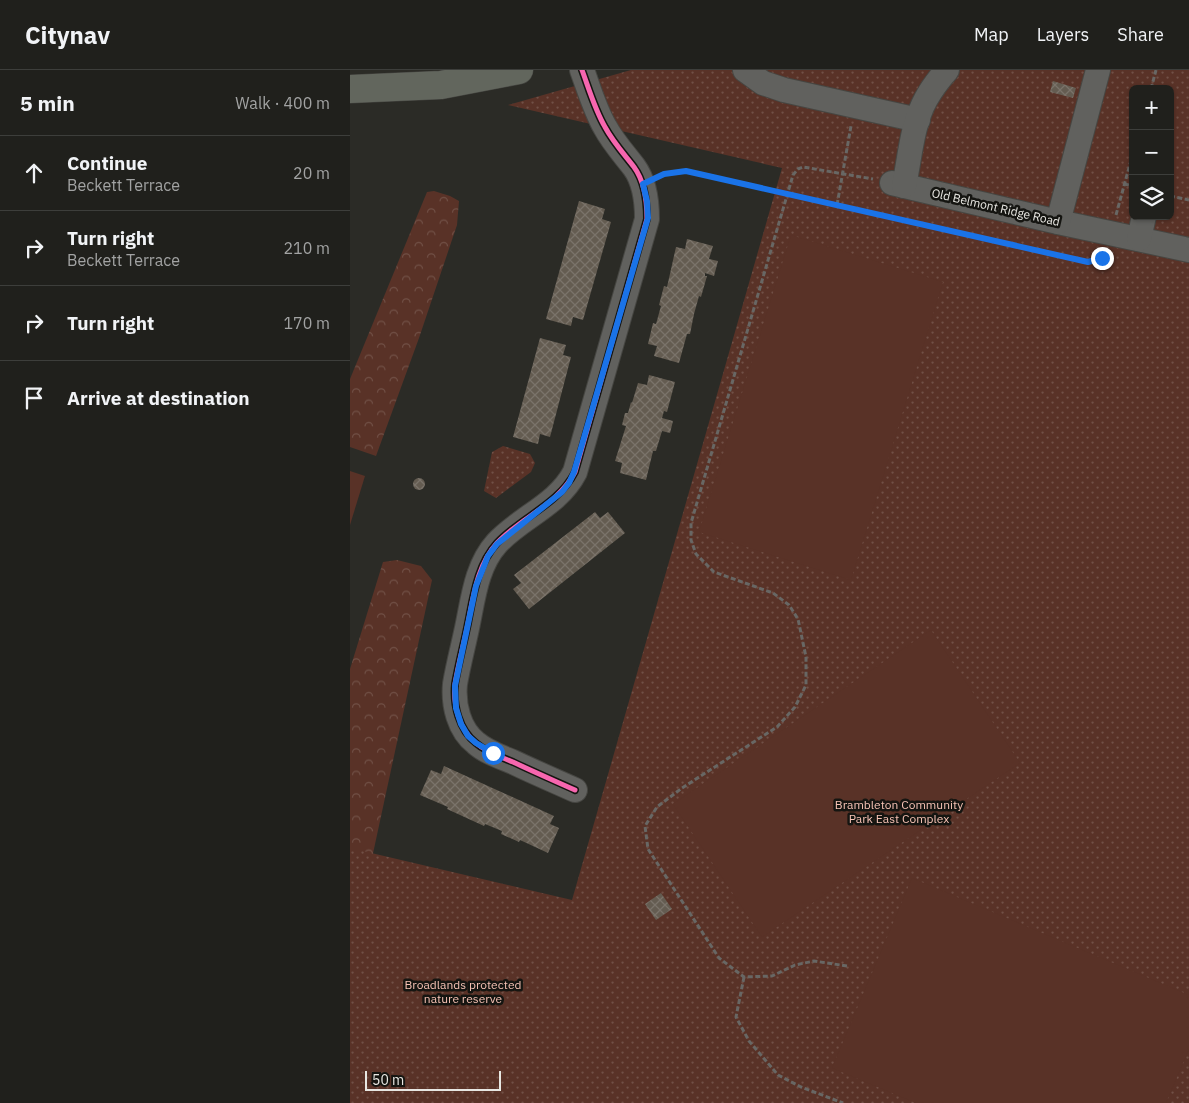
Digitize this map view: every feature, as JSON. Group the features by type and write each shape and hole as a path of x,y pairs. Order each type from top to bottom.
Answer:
{"main road":[{"path":"350,89 441,85 519,70"}],"street":[{"path":"575,790 493,753 476,743 461,724 456,708 455,686 476,586 488,556 508,534 562,492 574,472 648,218 643,184 636,169 615,144 604,126 582,70"},
{"path":"745,70 763,83 774,87 918,120"},
{"path":"898,184 926,98 947,70"},
{"path":"1058,222 1098,70"},
{"name":"Old Belmont Ridge Road","path":"898,184 1058,222 1189,250"},
{"path":"1139,240 1143,220"}],"path":[{"path":"1152,85 1156,70"},
{"path":"837,205 855,106"},
{"path":"846,966 814,960 795,965 772,976 744,977 719,958 648,849 645,826 657,807 682,788 776,727 795,706 806,685 806,657 798,619 789,605 773,593 714,572 696,554 691,540 691,523 793,175 798,169 803,167 898,184"},
{"path":"1116,216 1129,167"},
{"path":"643,184 664,174 686,171 1088,262 1102,258 1109,251"},
{"path":"1124,184 1129,185"},
{"path":"1174,197 1189,200"},
{"path":"744,977 736,1017 749,1041 778,1075 801,1087 843,1103"}],"green space":[{"name":"Brambleton Community Park East Complex","path":"631,70 1189,70 1189,1103 350,1103 350,848 572,900 782,168 508,105"},
{"path":"434,191 459,201 457,225 419,338 376,456 350,447 350,379 427,192"},
{"path":"791,235 943,282 851,580 699,532"},
{"path":"503,446 530,454 535,463 531,472 496,498 484,491 492,452"},
{"path":"350,471 365,476 350,525"},
{"path":"397,560 421,566 432,580 350,960 350,669 383,562"},
{"path":"931,630 1020,763 762,937 673,804"},
{"path":"912,878 1189,995 1189,1049 1166,1103 916,1103 832,1068"}],"building":[{"path":"1053,81 1076,88 1073,98 1050,92"},
{"path":"579,201 605,209 602,219 611,222 583,320 573,317 571,326 546,319"},
{"path":"687,239 713,246 709,259 718,261 714,276 705,273 705,276 707,276 701,297 699,296 690,334 687,334 679,363 654,356 657,346 648,344 653,323 656,324 661,306 659,305 664,286 667,287 676,247 685,249"},
{"path":"540,338 566,345 563,355 571,357 550,437 540,434 538,444 513,437"},
{"path":"649,375 675,382 667,412 664,411 662,418 673,421 670,433 662,431 656,451 653,451 646,480 620,473 622,463 615,461 626,426 622,425 625,413 628,413 638,383 647,385"},
{"path":"417,478 421,478 425,484 421,490 417,490 413,486 413,482"},
{"path":"595,512 600,518 608,512 625,533 529,609 513,589 521,583 514,575"},
{"path":"444,766 554,816 550,824 559,828 548,853 520,840 519,842 501,834 502,831 485,824 484,826 420,795 431,770 441,774"},
{"path":"661,893 672,909 656,920 645,904"}],"cycle path":[{"path":"575,790 494,754 470,738 458,716 455,684 474,595 484,562 497,543 559,493 575,472 647,219 646,199 641,179 601,120 582,70"}],"route":[{"path":"493,753 468,736 461,724 456,708 455,686 476,586 488,556 497,544 562,492 574,472 648,218 643,184 664,174 686,171 1088,262 1102,258"}],"park label":[{"name":"Broadlands protected nature reserve","path":"463,991"}]}
